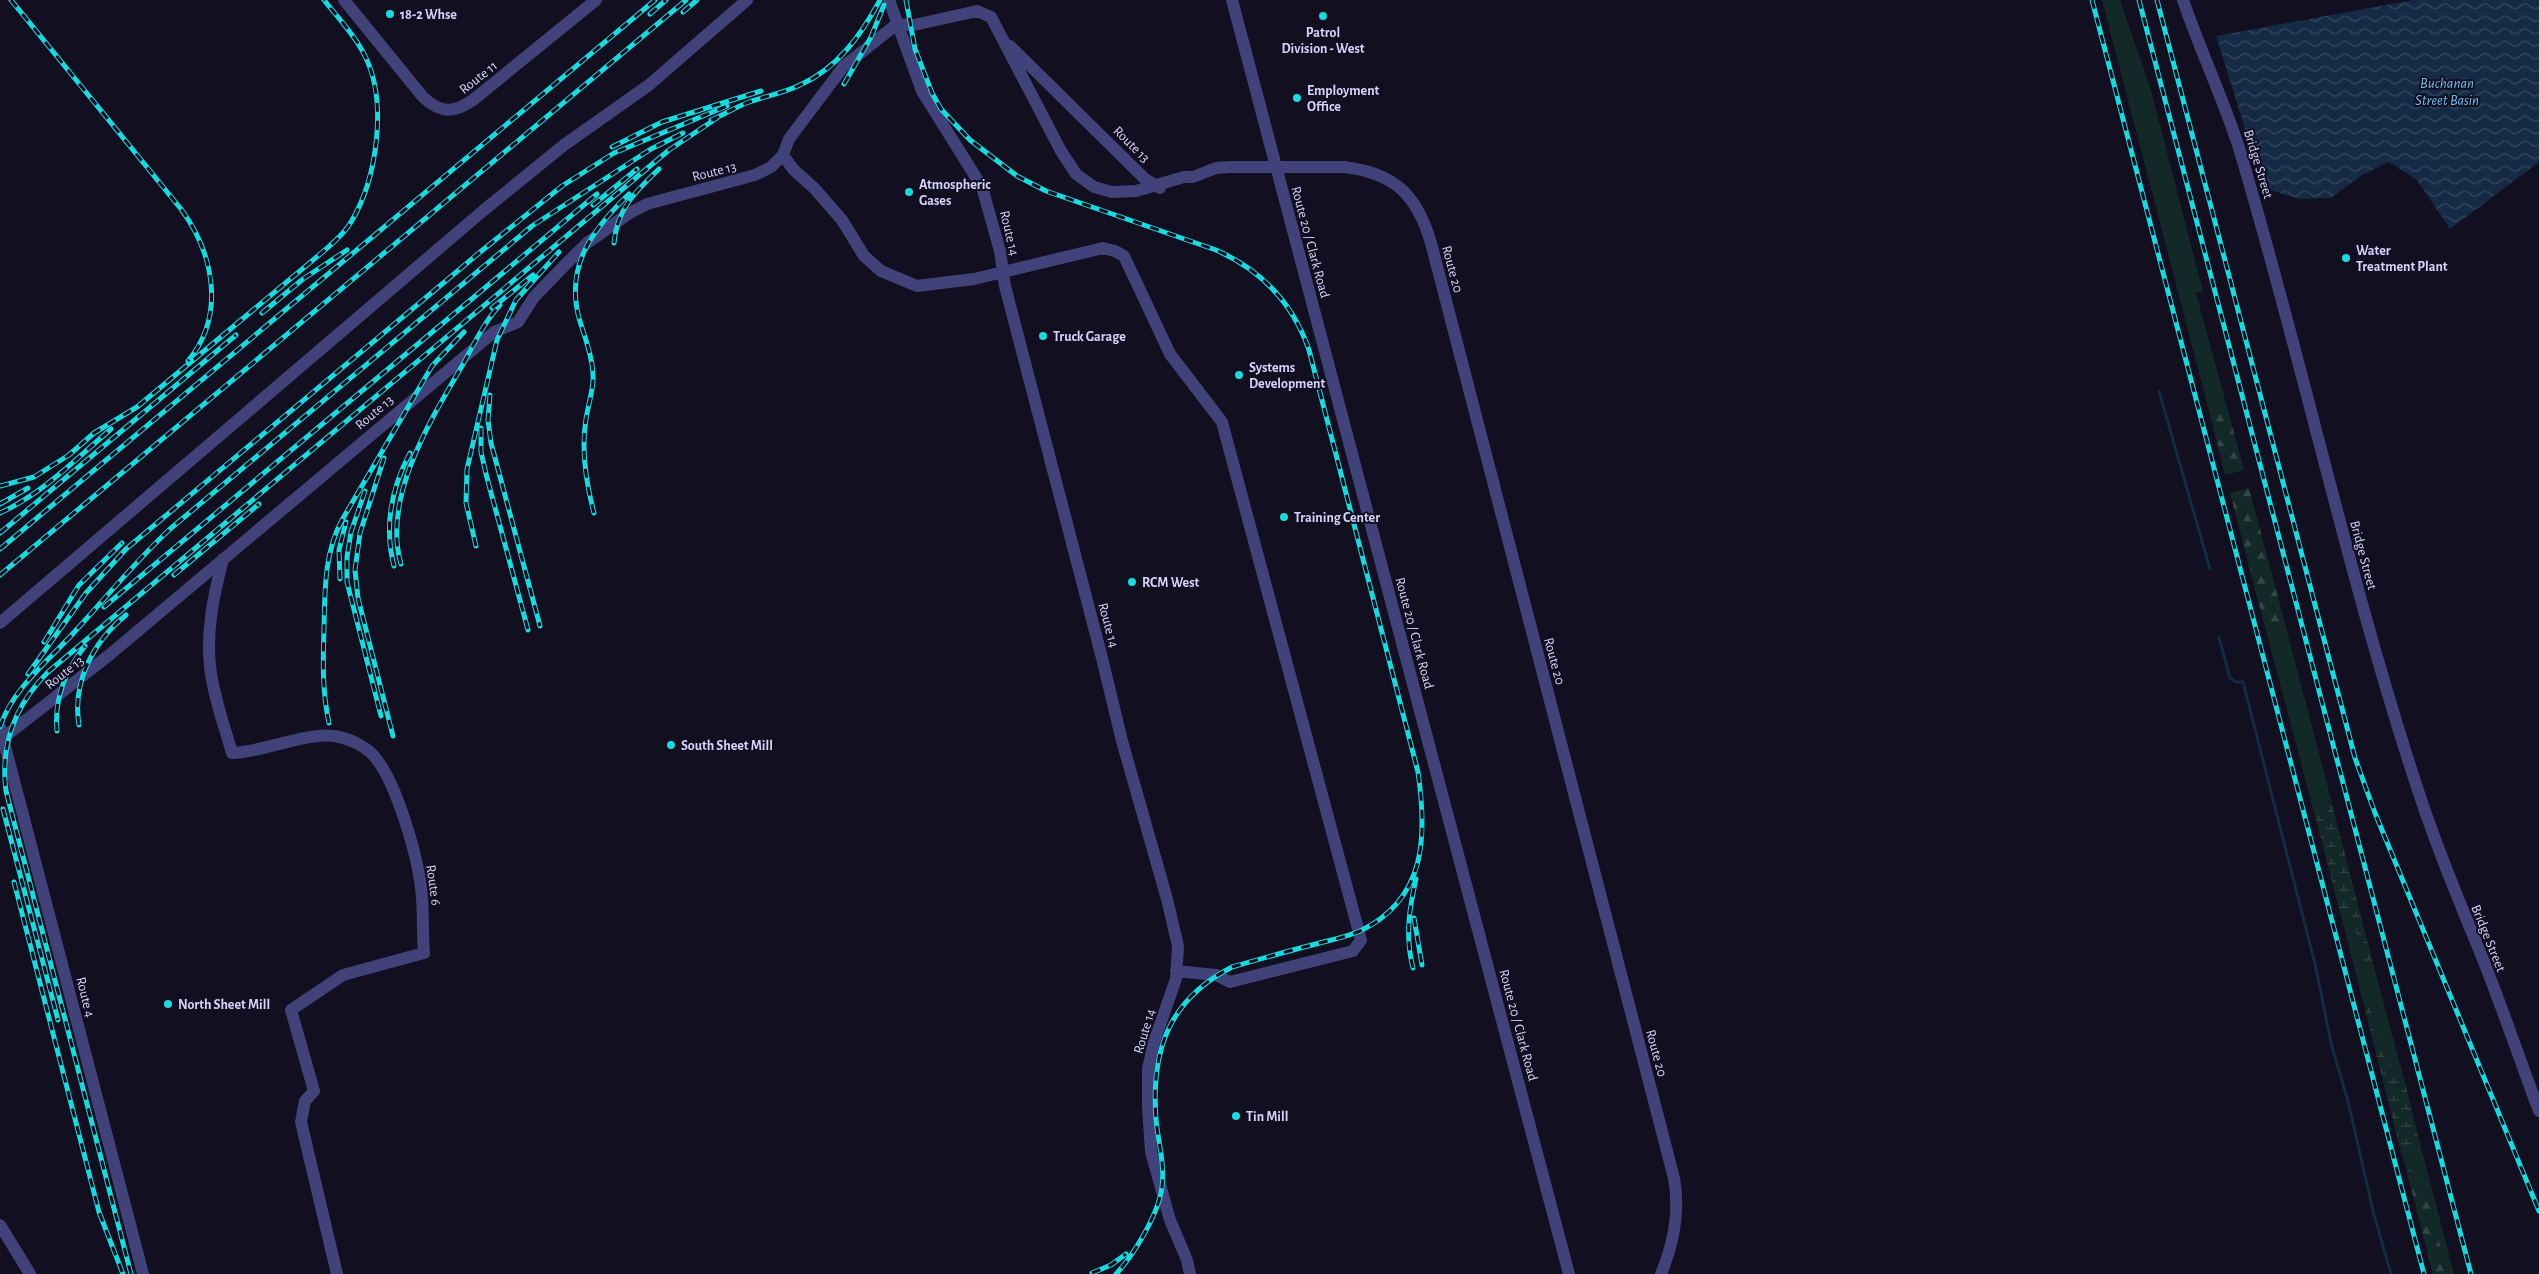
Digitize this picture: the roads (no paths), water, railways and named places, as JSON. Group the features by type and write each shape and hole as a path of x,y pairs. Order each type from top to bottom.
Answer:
{"street":[{"name":"Route 11","path":"344,0 423,97 436,108 444,111 455,110 474,100 596,0"},
{"path":"0,623 484,210 564,145 649,85 747,0"},
{"name":"Route 14","path":"889,0 916,78 929,105 972,167 982,187 1000,251 1003,271 1122,741 1167,899 1178,946 1176,979 1154,1042 1148,1069 1148,1106 1151,1152 1170,1220 1187,1260 1190,1274"},
{"name":"Route 20 / Clark Road","path":"1232,0 1569,1274"},
{"name":"Bridge Street","path":"2183,0 2226,111 2245,170 2289,321 2320,452 2367,623 2435,844 2482,957 2539,1111"},
{"name":"Route 13","path":"897,24 914,25 976,11 991,17 1041,115 1076,174 1094,187 1112,192 1155,187 1173,189 1187,184 1193,177 1216,168 1276,168"},
{"path":"897,24 844,66 788,139 784,155 793,169 815,189 842,220 864,256 881,271 917,286 974,279 1104,248 1115,250 1124,256 1170,354 1222,422 1361,940 1353,950 1230,982 1216,975 1176,971"},
{"name":"Route 13","path":"1002,38 1155,187"},
{"name":"Route 13","path":"1,732 87,674 494,332 518,322 534,297 587,243 617,221 648,204 755,175 771,167 784,155"},
{"name":"Route 20","path":"1276,168 1344,167 1374,172 1403,190 1414,201 1425,222 1674,1178 1676,1207 1674,1232 1661,1274"},
{"name":"Route 6","path":"223,559 210,617 209,652 213,685 232,753 272,748 325,735 344,738 366,749 382,767 397,800 411,843 421,886 424,953 343,975 292,1010 314,1091 305,1101 301,1122 337,1274"},
{"name":"Route 4","path":"1,732 143,1274"},
{"path":"0,1225 30,1274"}],"water":[{"name":"Buchanan Street Basin","path":"2413,0 2539,0 2539,162 2450,229 2417,180 2389,162 2362,175 2331,198 2299,199 2267,189 2255,161 2216,36"}],"waterway":[{"path":"2159,391 2210,569"},
{"path":"2219,637 2230,678 2236,682 2243,682 2315,964 2332,1047 2348,1101 2373,1211 2391,1274"}],"railway":[{"path":"11,0 181,209 201,245 208,265 211,305 208,324 200,343 188,361"},
{"path":"0,486 34,477 69,455 94,433 137,407 325,250 349,226 360,204 373,163 378,117 376,95 372,75 361,48 324,0"},
{"path":"0,549 655,0"},
{"path":"650,14 666,0"},
{"path":"0,575 686,0"},
{"path":"683,12 697,0"},
{"path":"711,120 749,102 794,88 814,78 837,60 847,49 865,26 880,0"},
{"path":"906,0 915,49 932,93 941,109 970,140 1017,176 1046,191 1216,250 1232,258 1261,278 1294,317 1309,350 1418,772 1422,819 1418,863 1410,883 1399,902 1382,918 1355,933 1232,967 1210,980 1192,995 1168,1030 1161,1050 1155,1094 1156,1119 1163,1170 1160,1197 1145,1233 1116,1274"},
{"path":"2092,0 2424,1274"},
{"path":"2139,0 2471,1274"},
{"path":"2157,0 2355,758 2375,813 2539,1211"},
{"path":"844,84 871,37 884,5"},
{"path":"612,147 662,122 761,91"},
{"path":"28,674 86,593 126,549 479,253 562,186 614,153 727,106"},
{"path":"131,1274 6,791 5,757 12,726 19,712 36,685 48,672 669,150 717,118"},
{"path":"0,727 6,713 23,686 134,565 170,529 532,226 651,149 683,133"},
{"path":"593,205 637,169"},
{"path":"614,243 623,211 642,185 659,169"},
{"path":"104,607 597,194"},
{"path":"594,513 584,454 586,419 593,373 589,349 579,318 576,281 585,249 604,221 629,194"},
{"path":"262,313 303,279 347,250"},
{"path":"476,546 466,503 467,469 497,340 516,300 559,252"},
{"path":"492,308 533,275"},
{"path":"401,564 397,539 398,513 412,461 436,411 479,334 500,305"},
{"path":"329,723 323,676 323,652 327,572 336,533 432,366 464,332"},
{"path":"0,533 236,335"},
{"path":"490,395 488,420 491,443 540,626"},
{"path":"481,428 481,452 486,474 528,630"},
{"path":"0,513 44,486 111,429"},
{"path":"394,566 390,537 391,508 398,480 410,453"},
{"path":"384,458 360,533 355,570 358,598 393,736"},
{"path":"0,504 28,488"},
{"path":"365,491 351,532 347,557 347,582 381,716"},
{"path":"174,575 259,504"},
{"path":"340,579 339,550 346,522"},
{"path":"44,642 79,585 122,543"},
{"path":"79,725 79,693 82,678 95,650 114,626 126,615"},
{"path":"57,731 57,707 62,686 72,665 85,646"},
{"path":"3,809 58,1020"},
{"path":"1413,968 1409,945 1409,923 1416,879"},
{"path":"14,882 99,1212 123,1274"},
{"path":"1414,918 1422,965"},
{"path":"1092,1273 1111,1265 1126,1254"}],"place":[{"name":"18-2 Whse","path":"390,14"},
{"name":"Patrol Division - West","path":"1323,16"},
{"name":"Employment Office","path":"1297,98"},
{"name":"Atmospheric Gases","path":"909,192"},
{"name":"Water Treatment Plant","path":"2346,258"},
{"name":"Truck Garage","path":"1043,336"},
{"name":"Systems Development","path":"1239,375"},
{"name":"Training Center","path":"1284,517"},
{"name":"RCM West","path":"1132,582"},
{"name":"South Sheet Mill","path":"671,745"},
{"name":"North Sheet Mill","path":"168,1004"},
{"name":"Tin Mill","path":"1236,1116"}]}
